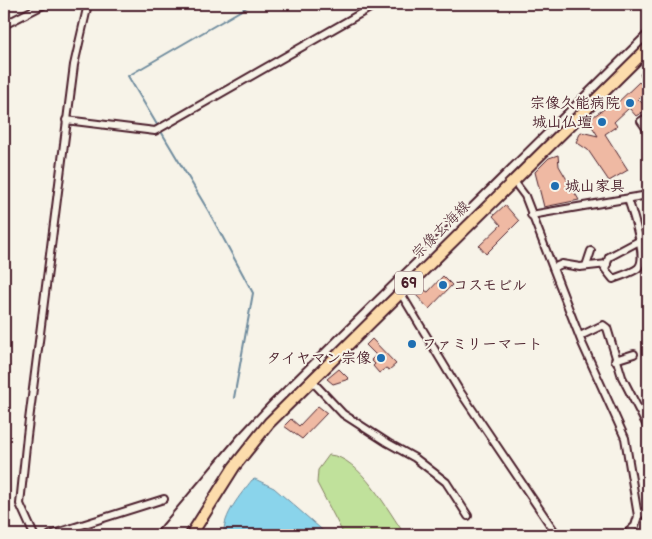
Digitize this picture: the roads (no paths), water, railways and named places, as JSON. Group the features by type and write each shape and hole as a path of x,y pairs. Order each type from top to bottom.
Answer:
{"main road":[{"name":"宗像玄海線","path":"191,535 251,443 400,292 648,48"}],"street":[{"path":"4,25 45,4"},
{"path":"34,535 20,504 66,120 74,65 88,4"},
{"path":"66,120 154,131 377,4"},
{"path":"648,117 641,121 648,131"},
{"path":"513,180 525,196 580,336 626,438 638,516 635,526 625,535"},
{"path":"531,215 648,196"},
{"path":"628,199 639,241 641,263 638,268 613,279 605,269 609,257 639,241"},
{"path":"586,266 591,251"},
{"path":"552,268 562,264 586,266 607,264"},
{"path":"400,292 459,390 557,535"},
{"path":"580,336 603,325 606,328 615,360 648,428"},
{"path":"615,360 634,354"},
{"path":"312,380 343,414 415,458 446,482 468,516"},
{"path":"50,535 164,499"},
{"path":"638,516 648,509"}],"water":[{"path":"255,479 274,488 328,535 224,535 224,528 229,513 252,480"}],"waterway":[{"path":"234,398 253,293 209,212 128,76 252,4"}],"railway":[{"path":"154,535 238,435 270,401 648,28"}],"place":[{"name":"宗像久能病院","path":"630,103"},
{"name":"城山仏壇","path":"602,122"},
{"name":"城山家具","path":"555,186"},
{"name":"コスモビル","path":"443,285"},
{"name":"ファミリーマート","path":"412,344"},
{"name":"タイヤマン宗像","path":"381,358"}]}
